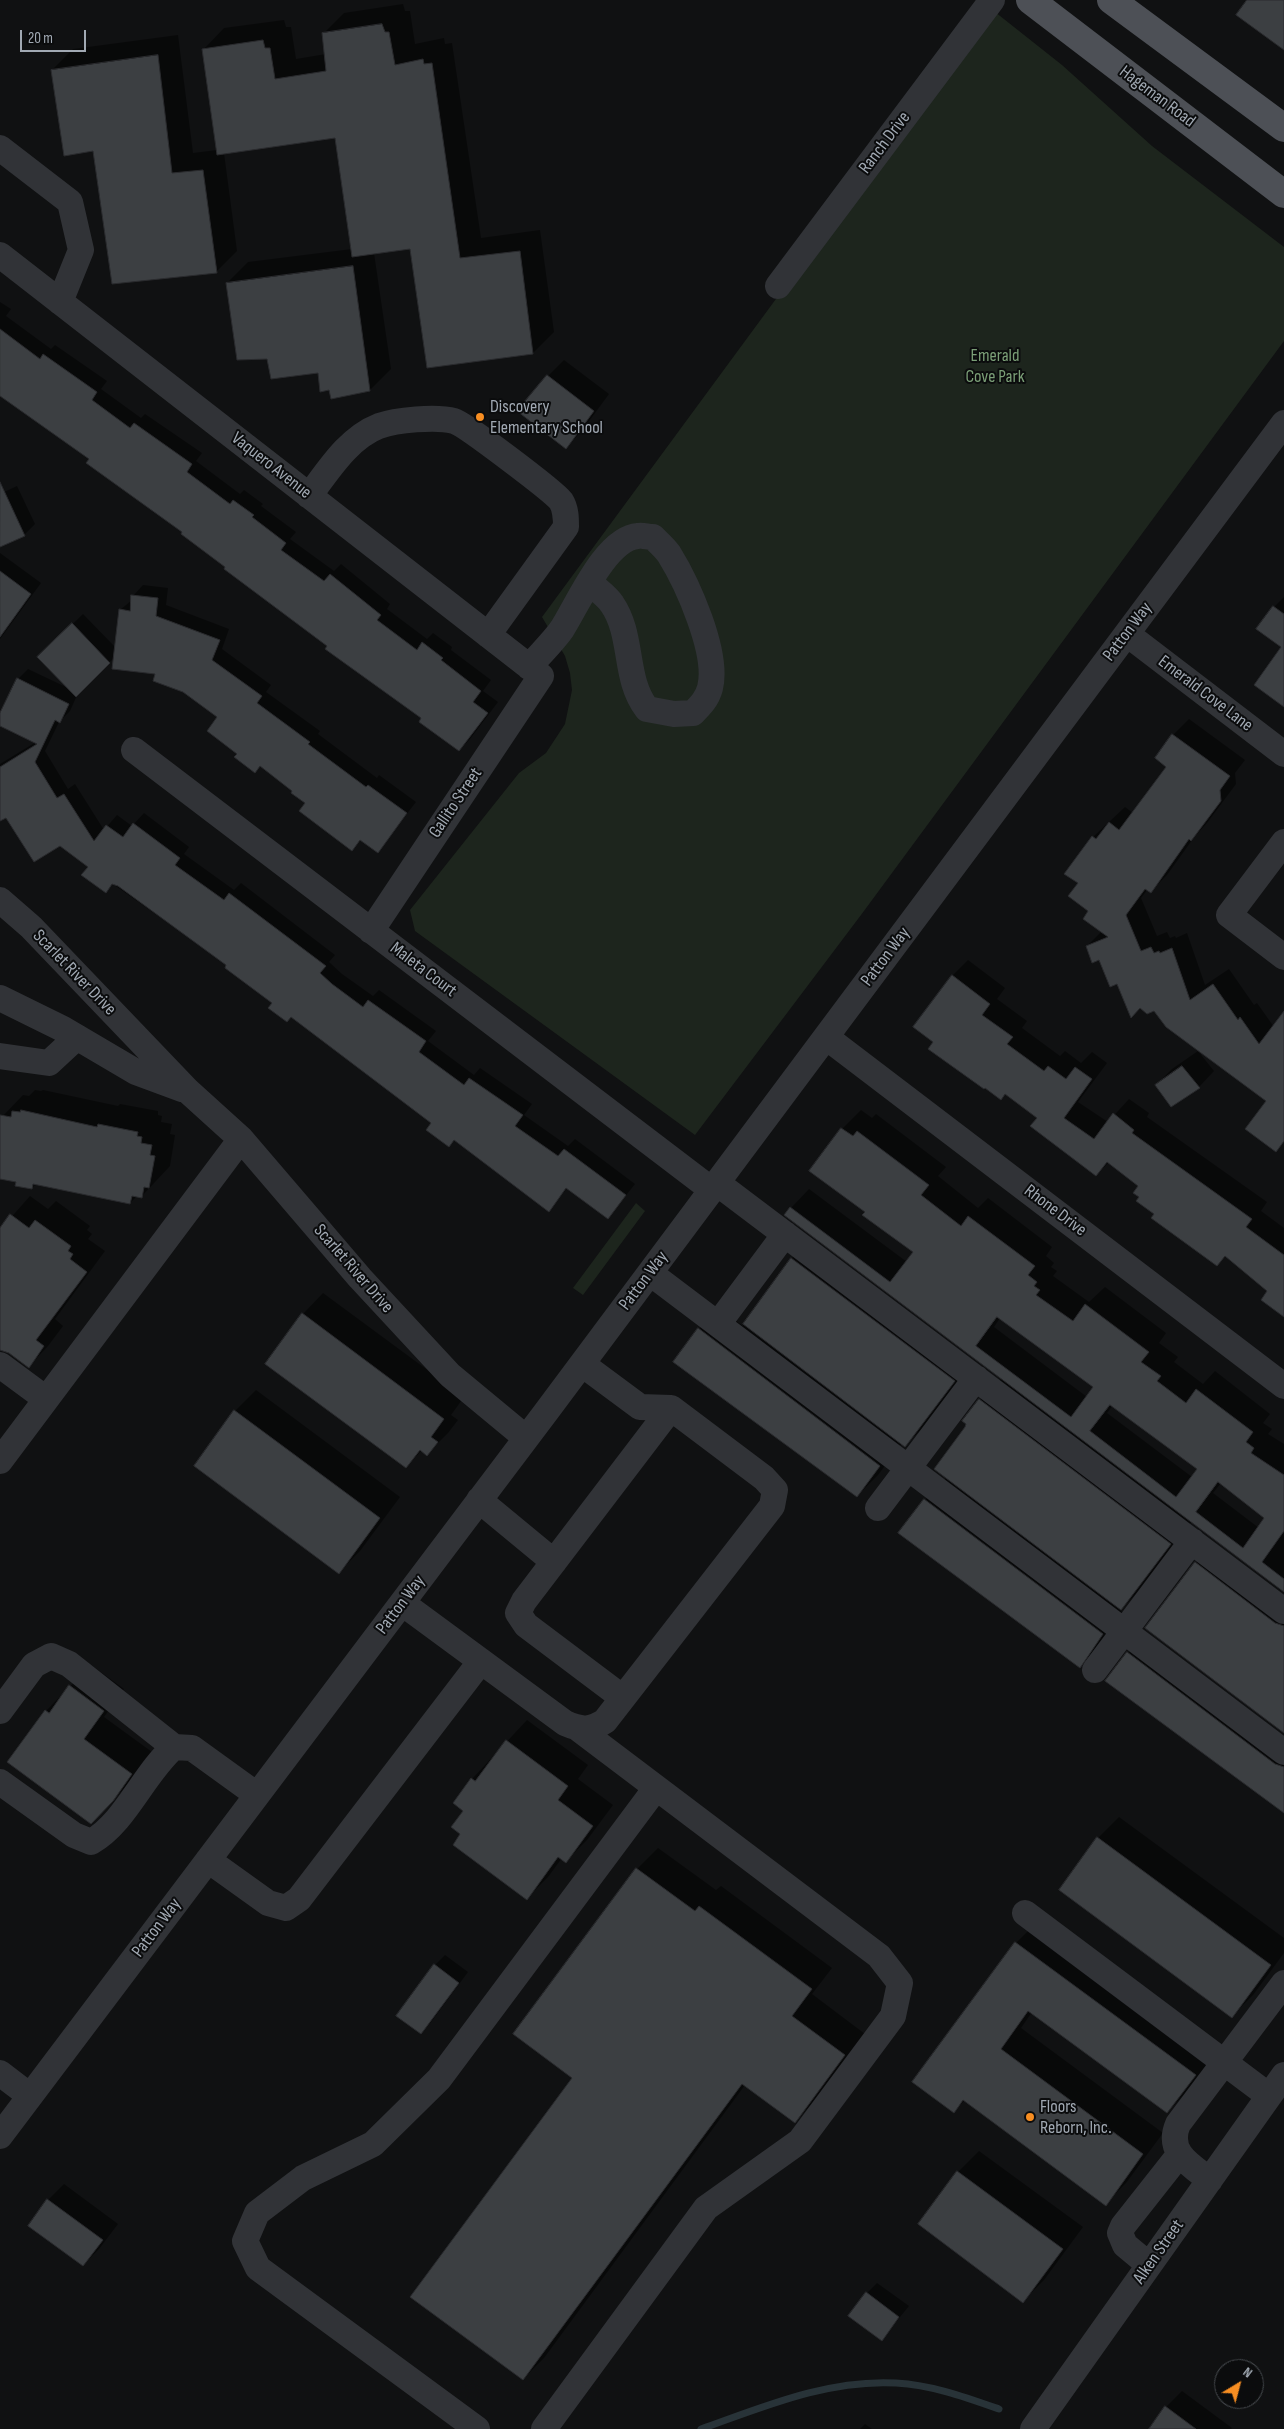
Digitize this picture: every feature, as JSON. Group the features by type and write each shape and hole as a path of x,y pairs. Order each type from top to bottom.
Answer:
{"main road":[{"name":"Hageman Road","path":"1030,0 1284,194"},
{"path":"1111,0 1284,128"}],"street":[{"name":"Ranch Drive","path":"778,286 992,0"},
{"path":"0,148 70,202 81,250 60,302"},
{"name":"Vaquero Avenue","path":"0,255 535,671"},
{"path":"309,496 343,451 364,435 379,426 438,418 456,421 542,484 561,502 566,515 566,527 488,635"},
{"name":"Patton Way","path":"0,2136 715,1187 1284,423"},
{"name":"Gallito Street","path":"372,931 561,630 589,582 611,551 625,540 637,536 653,537 668,553 699,614 710,665 710,686 704,703 693,713 674,714 647,709 638,697 632,681 626,635 612,603 589,582"},
{"name":"Emerald Cove Lane","path":"1127,634 1284,754"},
{"name":"Maleta Court","path":"134,750 372,931 715,1187 784,1234 1284,1611"},
{"path":"1284,842 1229,915 1284,957"},
{"name":"Scarlet River Drive","path":"0,900 31,927 188,1092 241,1139 360,1278 450,1375 526,1438"},
{"name":"Scarlet River Drive","path":"0,998 77,1038 136,1072 188,1092"},
{"name":"Rhone Drive","path":"826,1037 1284,1386"},
{"path":"0,1056 49,1063 77,1038"},
{"path":"3,1451 46,1400 241,1139"},
{"path":"718,1324 784,1234"},
{"path":"650,1273 1284,1752"},
{"path":"580,1730 594,1728 605,1721 772,1506 775,1490 764,1478 671,1408 640,1407 582,1364"},
{"path":"0,1365 46,1400"},
{"path":"878,1508 976,1378"},
{"path":"622,1698 526,1625 518,1613 524,1601 671,1408"},
{"path":"479,1500 554,1562"},
{"path":"1095,1670 1192,1541"},
{"path":"402,1603 565,1723 580,1730 879,1956 900,1982 893,2016 800,2141 706,2208 544,2429"},
{"path":"0,1711 34,1666 51,1656 69,1664 174,1747 192,1748 257,1795"},
{"path":"208,1860 268,1903 286,1908 299,1900 481,1661"},
{"path":"0,1782 74,1835 91,1842 106,1834 161,1758 174,1747"},
{"path":"477,2429 258,2268 244,2241 257,2213 303,2178 373,2144 439,2079 656,1788"},
{"path":"1025,1913 1269,2096"},
{"path":"1210,2180 1179,2155 1174,2142 1174,2132 1178,2124 1284,1983"},
{"path":"0,2073 30,2096"},
{"name":"Alken Street","path":"1033,2429 1284,2075"},
{"path":"1149,2265 1126,2246 1120,2233 1123,2226 1179,2155"}],"green space":[{"name":"Emerald Cove Park","path":"990,8 1062,65 1152,146 1284,247 1284,341 861,915 695,1135 415,931 410,910 519,773 546,753 565,724 572,690 570,673 565,656 542,617"},
{"path":"636,1203 645,1211 583,1295 573,1288"}],"building":[{"path":"1247,0 1284,0 1284,50 1236,15"},
{"path":"382,24 385,32 389,32 395,65 423,59 424,64 432,63 460,258 520,251 533,354 427,368 410,249 352,257 335,138 217,155 202,49 263,40 265,48 270,48 275,79 326,71 322,33"},
{"path":"158,55 172,173 203,170 217,273 112,284 93,151 64,156 51,70"},
{"path":"353,266 370,391 331,399 329,390 320,392 318,373 271,379 267,359 237,360 226,283"},
{"path":"0,329 40,359 43,354 97,392 92,400 130,428 134,423 192,464 187,472 230,504 233,500 254,515 252,517 286,543 281,550 324,581 330,574 381,615 377,620 417,650 422,642 443,658 441,660 481,691 473,702 488,713 459,751 419,722 421,718 325,649 327,646 224,569 225,567 181,534 182,532 86,463 89,459 0,396"},
{"path":"547,375 594,411 566,449 517,411"},
{"path":"0,482 25,536 0,547"},
{"path":"0,571 31,594 0,637"},
{"path":"131,595 158,598 156,616 220,640 212,660 262,696 257,703 366,787 368,785 407,813 378,853 360,840 352,851 299,811 305,803 291,793 292,791 260,766 255,773 234,757 237,754 207,731 217,717 183,692 153,681 155,674 112,669 119,609 130,611"},
{"path":"1273,606 1284,614 1284,707 1254,685 1281,647 1256,629"},
{"path":"72,623 110,663 76,697 37,657"},
{"path":"17,678 69,704 60,723 55,720 35,762 57,798 64,794 94,841 106,825 123,837 133,823 180,858 175,865 224,900 229,893 326,966 320,973 332,984 363,1007 368,1000 426,1041 419,1052 464,1085 469,1078 523,1115 515,1126 558,1156 564,1149 626,1195 608,1219 566,1188 549,1212 454,1140 449,1147 426,1130 431,1123 291,1017 287,1022 268,1008 272,1003 225,968 226,965 118,886 112,884 106,893 81,875 88,867 60,846 34,862 6,818 0,821 0,767 37,744 0,726 0,713"},
{"path":"1172,734 1230,776 1220,790 1221,801 1191,841 1189,839 1151,893 1145,889 1126,915 1141,951 1151,947 1154,953 1159,951 1160,953 1172,948 1190,1000 1213,984 1238,1020 1240,1017 1259,1044 1284,1011 1284,1141 1276,1152 1245,1129 1266,1101 1166,1027 1154,1011 1147,1014 1140,1008 1131,1018 1117,984 1110,987 1099,960 1092,963 1086,946 1108,937 1083,919 1088,911 1068,896 1078,883 1064,874 1092,836 1096,839 1109,822 1119,830 1166,767 1155,758"},
{"path":"952,975 990,1004 982,1015 1013,1037 1007,1044 1044,1071 1048,1066 1066,1079 1075,1067 1092,1079 1064,1118 1094,1139 1113,1113 1134,1130 1132,1133 1252,1219 1246,1227 1284,1255 1284,1317 1261,1300 1267,1291 1225,1256 1217,1266 1151,1218 1154,1214 1136,1201 1139,1197 1133,1193 1138,1186 1107,1162 1096,1176 1030,1126 1037,1118 1005,1094 1001,1100 928,1049 933,1042 913,1027"},
{"path":"1182,1066 1200,1088 1171,1107 1155,1085"},
{"path":"21,1110 97,1127 98,1124 138,1132 137,1136 142,1137 141,1143 152,1145 150,1155 155,1156 149,1188 144,1187 142,1198 132,1196 130,1204 33,1184 32,1189 15,1186 16,1182 0,1179 0,1115 11,1117 12,1111 20,1112"},
{"path":"841,1128 853,1136 857,1131 929,1185 921,1195 961,1226 968,1216 1035,1266 1028,1275 1037,1282 1034,1286 1040,1290 1036,1295 1073,1321 1085,1304 1149,1352 1141,1362 1161,1376 1157,1381 1186,1403 1196,1389 1253,1432 1246,1442 1254,1448 1251,1453 1284,1475 1284,1531 1262,1562 1284,1579 1284,1592 784,1215 790,1207 890,1282 913,1252 862,1215 865,1212 809,1171","holes":["997,1317 1093,1387 1071,1417 976,1346","1110,1405 1197,1469 1176,1497 1090,1431","1218,1482 1264,1518 1243,1548 1196,1512"]},
{"path":"10,1214 29,1228 35,1220 71,1246 68,1251 73,1254 70,1259 87,1272 36,1340 44,1346 29,1368 9,1353 0,1350 0,1228"},
{"path":"791,1258 955,1381 905,1447 743,1324"},
{"path":"302,1313 444,1419 431,1437 438,1442 427,1456 420,1450 406,1468 265,1364"},
{"path":"698,1328 880,1466 857,1497 673,1362"},
{"path":"979,1399 1171,1544 1121,1610 934,1469 965,1427 966,1424 962,1421"},
{"path":"234,1410 380,1518 339,1574 194,1466"},
{"path":"924,1499 1103,1634 1080,1668 898,1533"},
{"path":"1195,1562 1275,1623 1284,1626 1284,1733 1145,1628"},
{"path":"1127,1652 1275,1764 1284,1767 1284,1813 1105,1681"},
{"path":"69,1685 104,1711 84,1739 132,1774 113,1801 91,1824 7,1762 45,1710 49,1713"},
{"path":"506,1740 568,1786 558,1800 593,1826 566,1863 558,1857 527,1900 453,1845 460,1834 451,1827 463,1811 453,1803 471,1778 475,1781"},
{"path":"1097,1837 1271,1965 1232,2018 1059,1890"},
{"path":"636,1868 695,1911 699,1906 812,1989 792,2016 845,2055 795,2123 742,2084 523,2380 410,2297 572,2078 513,2034"},
{"path":"1015,1942 1196,2075 1167,2113 1028,2011 1001,2049 1143,2154 1106,2206 963,2100 954,2113 912,2082"},
{"path":"434,1964 459,1983 421,2034 396,2016"},
{"path":"957,2171 1063,2249 1023,2303 918,2224"},
{"path":"47,2199 103,2240 83,2266 28,2226"},
{"path":"866,2292 899,2317 882,2341 848,2316"},
{"path":"1165,2406 1196,2429 1149,2429"}],"waterway":[{"path":"701,2429 796,2396 846,2385 871,2383 922,2386 961,2396 999,2409"}],"place":[{"name":"Discovery Elementary School","path":"480,417"},
{"name":"Floors Reborn, Inc.","path":"1030,2117"}]}
